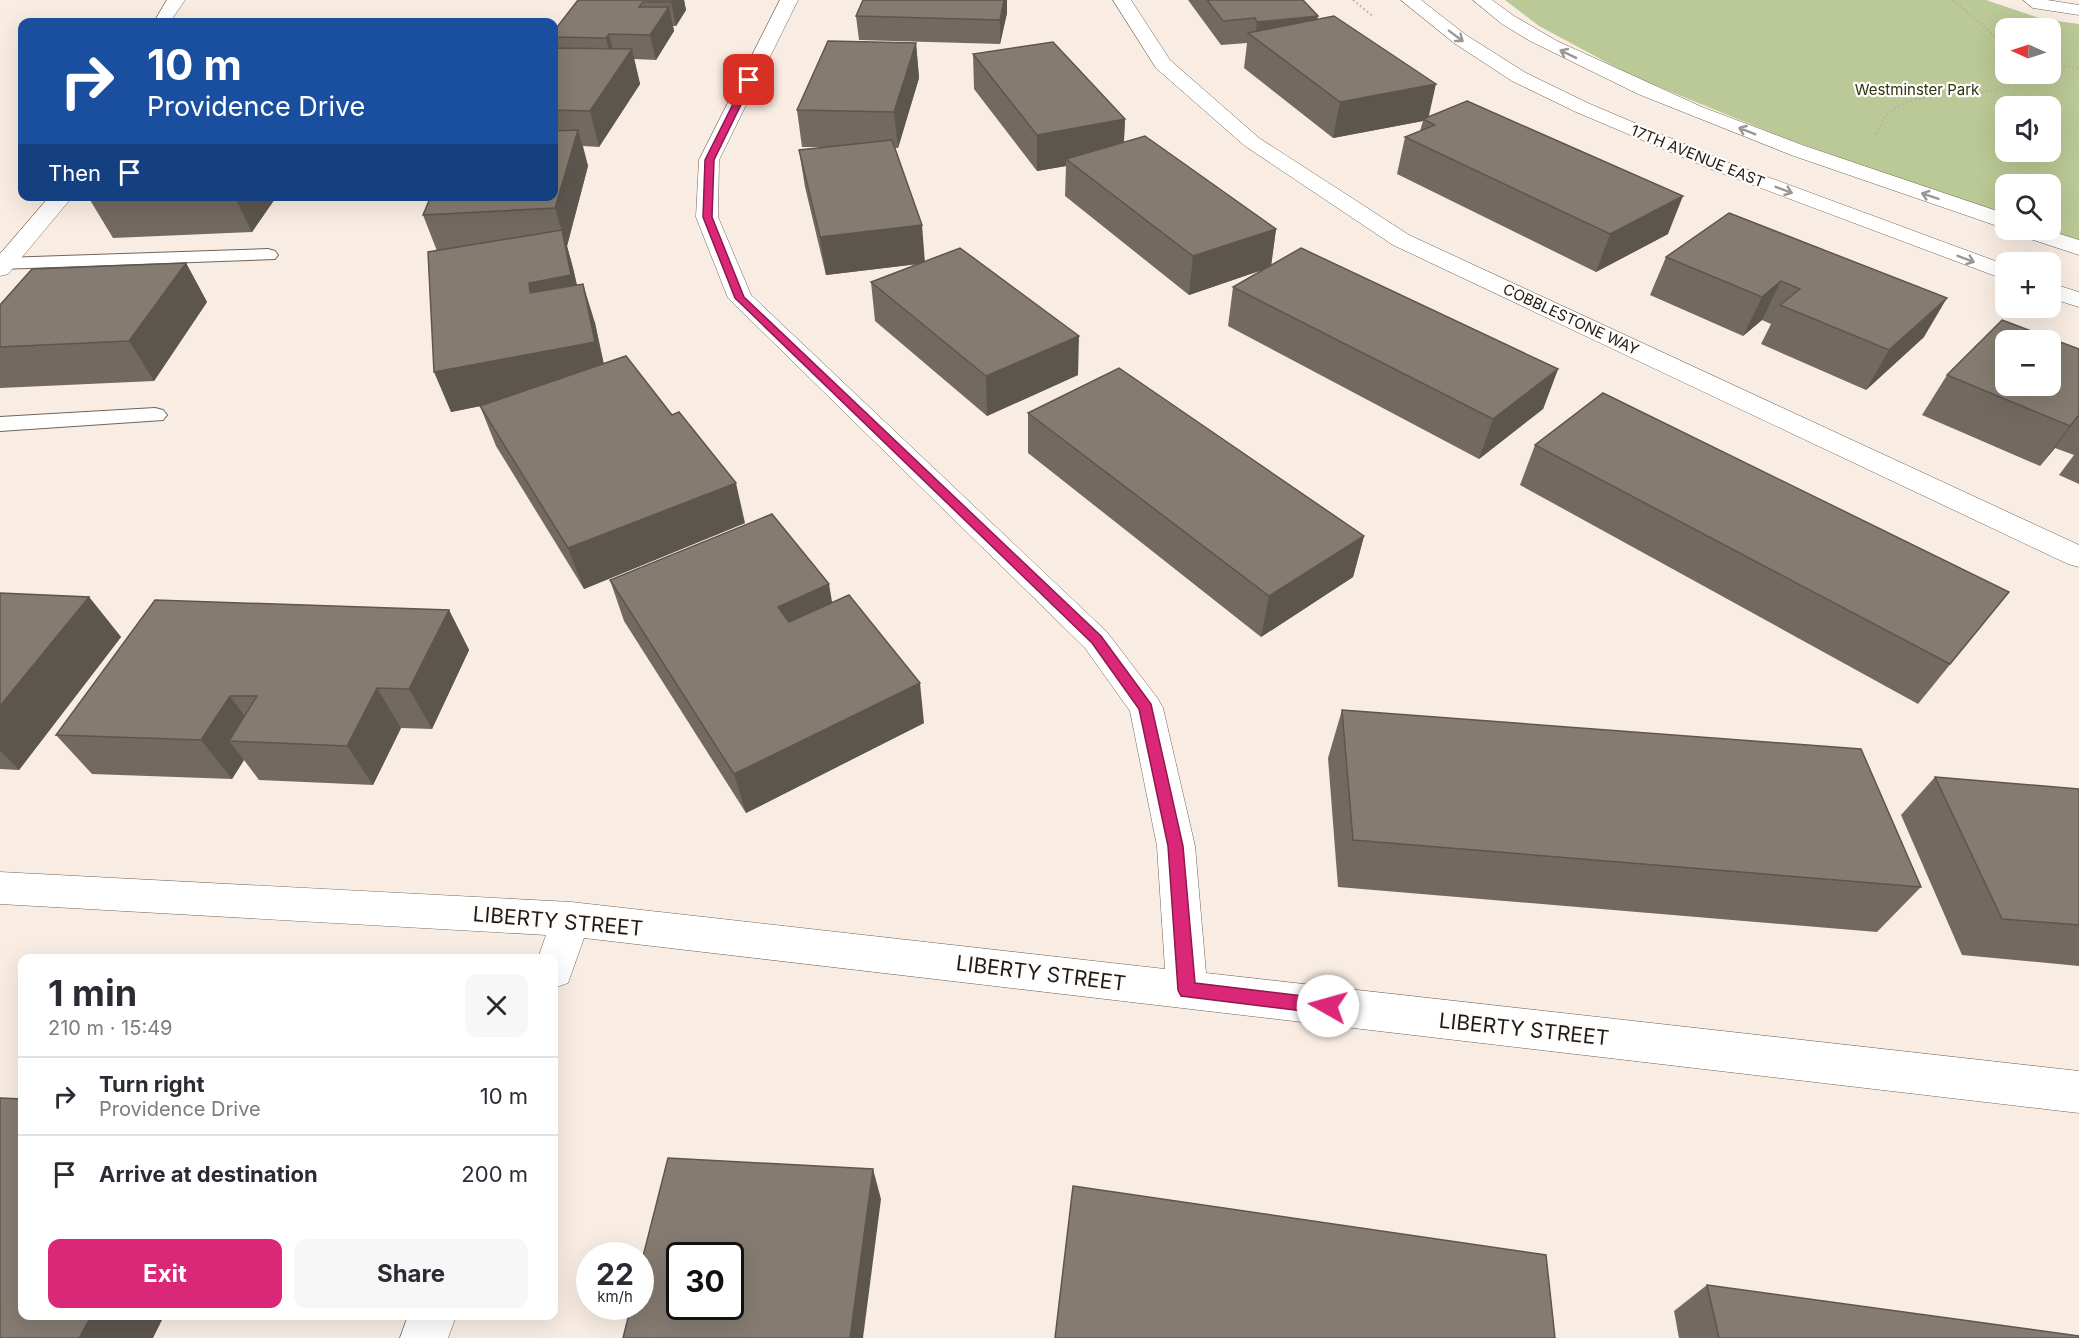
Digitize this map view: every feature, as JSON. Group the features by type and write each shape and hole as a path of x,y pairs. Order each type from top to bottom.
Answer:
{"street":[{"path":"165,18 176,0"},
{"path":"789,0 709,160 707,217 740,298 1096,640 1146,708 1176,846 1187,990"},
{"name":"COBBLESTONE WAY","path":"1122,0 1164,64 1252,142 1401,240 2079,556"},
{"name":"17TH AVENUE EAST","path":"1410,0 1460,39 1509,70 1583,108 1720,166 1995,269"},
{"path":"1482,0 1544,42 1639,89 1764,138 1995,218"},
{"path":"2036,2 2079,10"},
{"path":"2,267 58,201"},
{"path":"2055,240 2079,248"},
{"path":"2061,294 2079,300"},
{"name":"LIBERTY STREET","path":"0,888 571,920 2079,1092"},
{"path":"558,958 571,920"},
{"path":"424,1338 431,1320"}],"lane":[{"path":"2,267 268,255"},
{"path":"0,424 155,415"}],"path":[{"path":"1953,0 1995,36"},
{"path":"2061,65 2079,69"},
{"path":"1876,135 1886,116 1904,105 1939,96 1999,91 2012,84"}],"green space":[{"name":"Westminster Park","path":"1505,0 1986,0 2039,18 1995,18 1995,84 2061,84 2061,22 2079,24 2079,240 2061,234 2061,174 1995,174 1995,212 1784,138 1632,76 1539,26"}],"building":[{"path":"578,0 673,0 671,2 643,2 639,7 669,7 650,35 609,34 606,38 558,37 558,26"},
{"path":"863,0 1004,0 1000,20 856,16"},
{"path":"1207,0 1303,0 1318,16 1257,22 1255,18 1223,21"},
{"path":"1334,16 1436,84 1340,102 1248,33"},
{"path":"828,41 916,43 894,112 797,110"},
{"path":"1053,42 1125,119 1037,135 973,54"},
{"path":"558,48 632,49 590,111 558,110"},
{"path":"1467,101 1683,196 1610,234 1405,137 1435,125 1423,119"},
{"path":"578,130 558,198 558,131"},
{"path":"1145,136 1276,229 1193,256 1066,159"},
{"path":"892,140 922,225 820,237 799,150"},
{"path":"429,201 557,201 555,208 423,215"},
{"path":"1729,213 1947,298 1889,350 1780,305 1800,289 1781,281 1762,297 1666,257"},
{"path":"562,230 571,275 529,283 530,293 583,284 595,342 434,372 428,252"},
{"path":"960,248 1079,336 986,376 871,282"},
{"path":"1301,248 1558,369 1493,419 1233,287"},
{"path":"186,263 129,341 0,347 0,305 32,269"},
{"path":"2002,320 2029,330 1995,330 1995,395 1947,375"},
{"path":"2061,342 2079,349 2079,415 2070,426 1998,396 2061,396"},
{"path":"626,356 672,415 679,412 736,483 568,548 480,406"},
{"path":"1119,368 1364,536 1269,596 1028,413"},
{"path":"1603,393 2009,592 1950,664 1535,445"},
{"path":"772,514 829,584 778,607 789,622 849,595 920,683 734,774 610,580"},
{"path":"0,593 89,597 0,706"},
{"path":"155,600 449,610 409,689 377,688 347,746 229,741 257,696 230,696 201,740 56,735"},
{"path":"1342,710 1861,749 1921,887 1353,840"},
{"path":"1935,777 2079,789 2079,925 2002,919"},
{"path":"0,1098 18,1099 18,1320 89,1320 79,1338 0,1338"},
{"path":"668,1158 873,1169 850,1338 623,1338 628,1320 654,1320 654,1242 647,1242"},
{"path":"1073,1186 1546,1255 1555,1338 1055,1338"},
{"path":"1707,1285 2079,1336 2079,1338 1719,1338"}],"route":[{"path":"749,80 709,160 707,217 740,298 1096,640 1146,708 1176,846 1187,990 1328,1006"}]}
